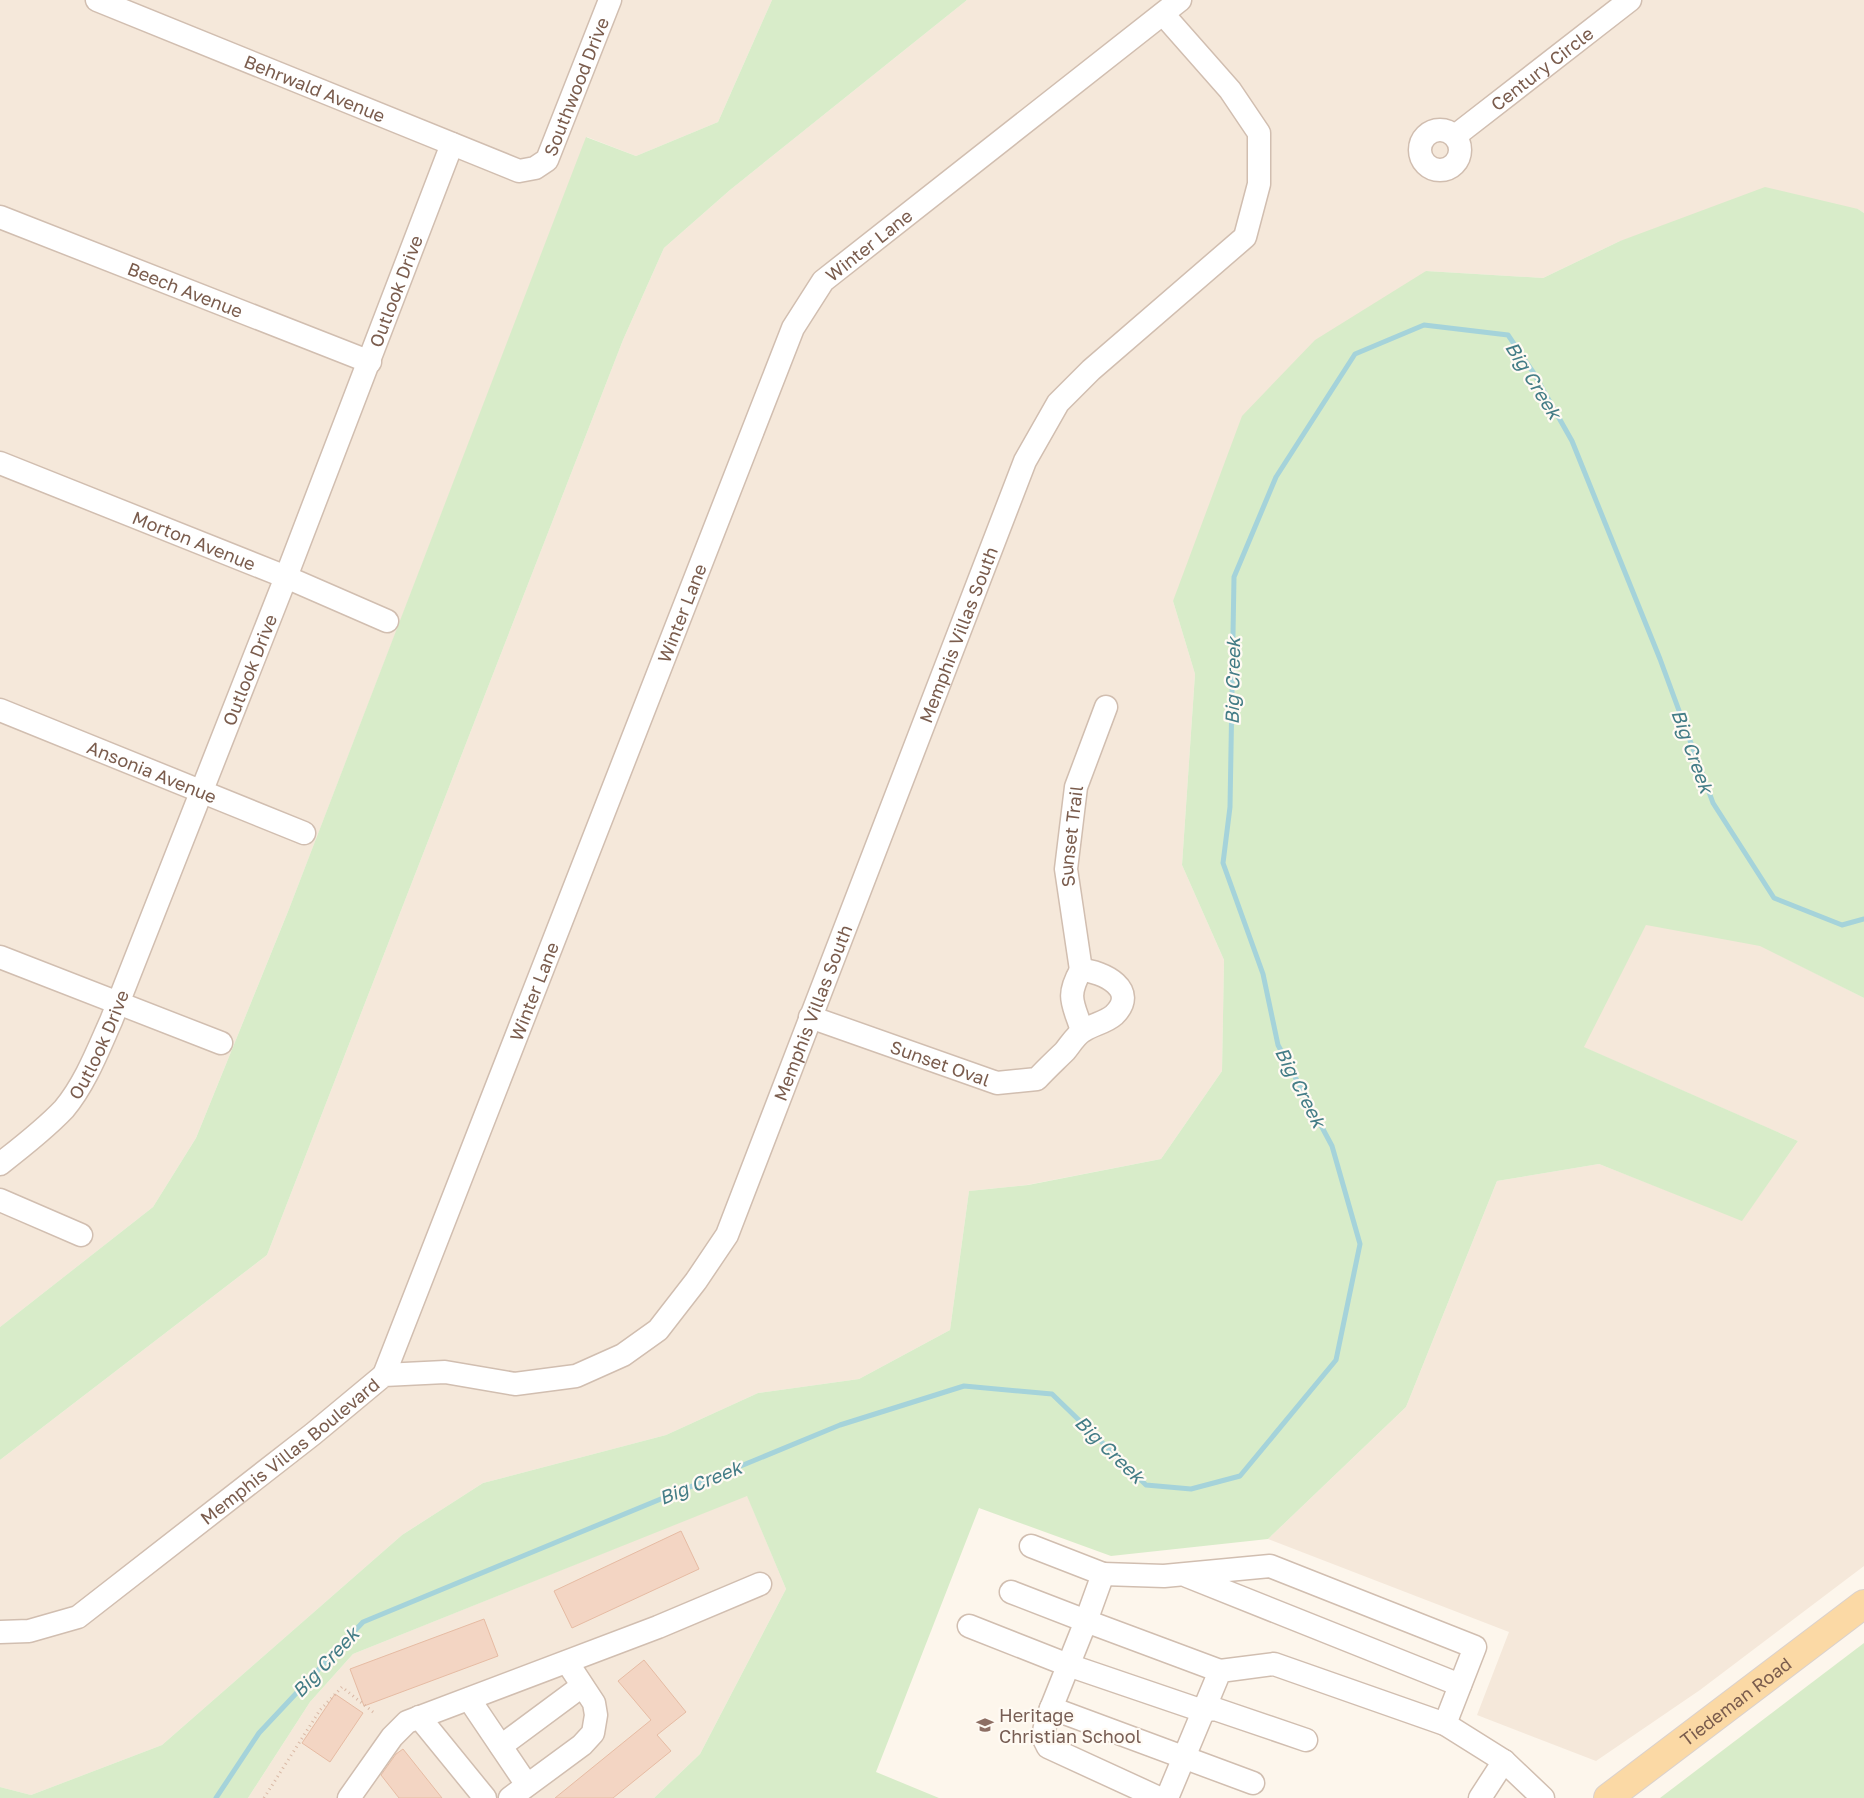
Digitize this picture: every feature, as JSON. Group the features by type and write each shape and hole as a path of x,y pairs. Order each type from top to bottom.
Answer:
{"main road":[{"name":"Tiedeman Road","path":"1608,1798 1864,1604"}],"street":[{"name":"Behrwald Avenue","path":"96,0 520,171 535,168"},
{"name":"Southwood Drive","path":"535,168 547,160 610,0"},
{"name":"Century Circle","path":"1455,136 1630,0"},
{"name":"Memphis Villas South","path":"658,1330 696,1281 727,1235 1024,461 1058,403 1091,370 1245,237 1258,184 1259,133 1172,7"},
{"name":"Winter Lane","path":"384,1375 792,328 823,282 1172,7"},
{"name":"Outlook Drive","path":"0,1164 27,1143 64,1108 93,1062 118,1005 200,790 286,578 452,144"},
{"name":"Beech Avenue","path":"0,217 370,362"},
{"name":"Morton Avenue","path":"0,463 286,578 387,621"},
{"name":"Sunset Trail","path":"1081,970 1066,869 1076,787 1106,708"},
{"name":"Ansonia Avenue","path":"0,710 304,833"},
{"path":"0,957 118,1005 221,1043"},
{"name":"Sunset Oval","path":"810,1017 997,1082 1037,1079 1082,1031 1101,1024 1115,1014 1121,1003 1122,992 1115,981 1094,971 1081,970"},
{"path":"1081,970 1074,982 1071,1000 1082,1031"},
{"path":"0,1200 82,1235"},
{"name":"Memphis Villas Boulevard","path":"0,1632 29,1631 78,1617 313,1434 384,1375 445,1372 515,1384 576,1376 623,1355 658,1330"},
{"path":"1031,1546 1102,1574 1164,1576 1270,1566 1475,1647 1444,1724"},
{"path":"1102,1574 1086,1621 1051,1708 1043,1737 1048,1747 1159,1798"},
{"path":"1182,1574 1460,1685"},
{"path":"350,1798 392,1737 406,1722 658,1627 760,1584"},
{"path":"1011,1592 1220,1671 1274,1664 1444,1724 1504,1761 1543,1798"},
{"path":"968,1626 1068,1665 1203,1710 1215,1709 1306,1740"},
{"path":"469,1699 501,1746 519,1792 582,1745 592,1733 596,1715 594,1703 567,1662"},
{"path":"1167,1798 1220,1671"},
{"path":"501,1746 582,1686"},
{"path":"1051,1708 1253,1782"},
{"path":"419,1717 485,1798"},
{"path":"1480,1798 1504,1761"}],"path":[{"path":"264,1798 320,1710 342,1687 373,1712"}],"shaded area":[{"path":"0,0 772,0 718,122 636,156 587,137 289,909 196,1138 153,1207 0,1327"},
{"path":"967,0 1864,0 1864,213 1858,209 1620,241 1543,278 1426,271 1173,601 1195,674 1182,865 1224,960 1222,1071 1161,1159 1027,1185 969,1191 950,1330 859,1379 758,1393 666,1435 483,1483 402,1535 162,1745 31,1795 0,1787 0,1460 267,1255 623,340 664,248 730,190"},
{"path":"1646,924 1760,945 1864,998 1864,1566 1700,1690 1596,1761 1477,1715 1509,1632 1268,1539 1406,1407 1497,1181 1599,1164 1742,1220 1798,1141 1583,1047"},
{"path":"747,1495 786,1589 700,1754 654,1798 248,1798 310,1702 353,1654"}],"green space":[{"path":"772,0 967,0 730,190 664,248 623,340 267,1255 0,1460 0,1327 153,1207 196,1138 289,909 586,137 636,156 718,122"},
{"path":"1765,187 1858,209 1864,213 1864,998 1760,946 1646,925 1584,1047 1798,1141 1742,1221 1599,1164 1497,1181 1406,1407 1268,1539 1111,1556 979,1508 876,1772 939,1798 654,1798 700,1754 786,1589 747,1496 353,1654 310,1702 248,1798 0,1798 0,1787 31,1795 162,1745 402,1535 483,1483 666,1435 758,1393 859,1379 950,1330 969,1191 1028,1185 1161,1159 1222,1071 1224,960 1182,865 1195,674 1173,601 1242,416 1315,340 1426,271 1543,278 1620,241"},
{"path":"1864,1643 1864,1798 1660,1798"}],"building":[{"path":"681,1531 699,1569 572,1628 554,1591"},
{"path":"484,1619 498,1656 364,1706 350,1669"},
{"path":"644,1660 686,1712 657,1735 671,1751 613,1798 555,1798 651,1720 618,1681"},
{"path":"335,1694 363,1713 330,1762 302,1743"},
{"path":"403,1749 442,1798 399,1798 381,1775 396,1754"}],"waterway":[{"name":"Big Creek","path":"216,1798 259,1733 363,1622 840,1425 964,1386 1052,1394 1146,1485 1191,1489 1240,1476 1336,1360 1360,1244 1332,1146 1278,1045 1263,974 1223,863 1230,807 1234,577 1276,477 1355,354 1424,325 1508,335 1533,372 1572,441 1660,659 1713,803 1774,898 1842,925 1864,919"}],"place":[{"name":"Heritage Christian School","path":"985,1725"}]}
